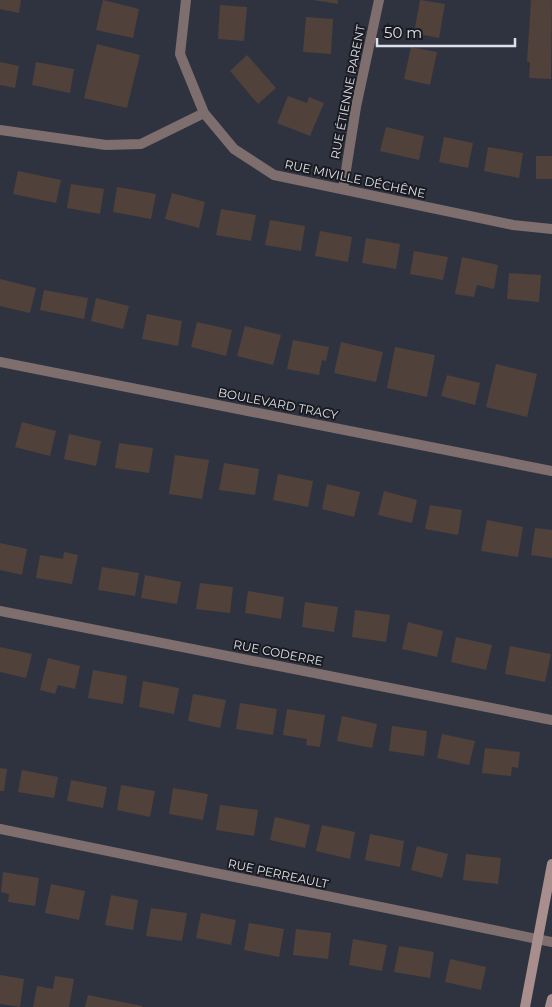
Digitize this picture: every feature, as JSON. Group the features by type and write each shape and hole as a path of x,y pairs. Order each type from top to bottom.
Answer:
{"street":[{"name":"RUE MIVILLE DÉCHÊNE","path":"186,0 180,54 204,113 234,148 274,175 513,225 552,229"},
{"name":"RUE ÉTIENNE PARENT","path":"343,189 356,107 379,0"},
{"path":"0,130 106,145 141,144 204,113"},
{"name":"BOULEVARD TRACY","path":"0,362 552,470"},
{"name":"RUE CODERRE","path":"0,610 552,720"},
{"name":"RUE PERREAULT","path":"0,829 552,942"},
{"path":"525,1007 552,864"},
{"path":"550,1007 552,999"}],"building":[{"path":"0,0 21,0 19,13 0,9"},
{"path":"103,0 139,9 133,38 96,30"},
{"path":"313,0 338,0 338,4"},
{"path":"420,0 445,4 439,38 414,33"},
{"path":"531,0 552,0 551,79 529,78 530,62 527,62"},
{"path":"220,5 247,7 244,41 218,39"},
{"path":"306,17 333,19 331,54 303,52"},
{"path":"97,44 140,55 127,108 84,98"},
{"path":"411,47 437,52 430,85 404,79"},
{"path":"247,55 276,88 258,104 230,71"},
{"path":"0,62 19,66 15,88 0,85"},
{"path":"36,62 74,69 70,93 32,85"},
{"path":"288,96 307,103 309,97 324,103 310,136 277,123"},
{"path":"386,127 424,136 419,160 380,151"},
{"path":"444,137 473,143 468,168 439,162"},
{"path":"488,147 523,153 519,178 484,171"},
{"path":"536,156 552,156 552,179 536,179"},
{"path":"18,171 61,180 56,203 13,194"},
{"path":"71,184 104,189 100,214 67,208"},
{"path":"117,187 156,194 151,219 113,212"},
{"path":"172,193 205,202 199,228 165,219"},
{"path":"221,209 256,215 251,241 216,235"},
{"path":"270,220 305,226 301,251 265,245"},
{"path":"320,231 352,237 348,262 315,256"},
{"path":"366,238 400,244 396,269 362,263"},
{"path":"414,251 448,257 443,280 410,274"},
{"path":"462,257 498,265 494,289 477,285 474,297 455,294"},
{"path":"509,273 541,275 539,302 507,299"},
{"path":"0,279 36,288 30,313 0,306"},
{"path":"44,290 88,298 84,319 40,310"},
{"path":"96,298 129,306 123,329 91,321"},
{"path":"147,314 182,321 178,346 142,339"},
{"path":"197,322 232,330 226,356 191,347"},
{"path":"245,326 281,335 273,365 237,356"},
{"path":"293,340 329,347 326,361 322,360 319,375 287,369"},
{"path":"341,342 383,352 376,382 334,373"},
{"path":"395,347 435,355 427,397 387,388"},
{"path":"496,364 537,374 527,417 486,407"},
{"path":"447,375 480,383 475,405 441,396"},
{"path":"22,422 56,431 50,456 15,447"},
{"path":"69,434 101,441 96,466 64,459"},
{"path":"119,443 153,448 149,473 115,468"},
{"path":"175,455 209,460 202,499 169,494"},
{"path":"224,463 259,469 255,495 219,490"},
{"path":"278,474 313,481 308,507 273,500"},
{"path":"327,484 360,492 354,517 322,509"},
{"path":"384,491 417,500 412,523 378,515"},
{"path":"430,505 462,510 458,535 425,529"},
{"path":"487,520 523,527 518,557 481,551"},
{"path":"535,528 552,530 552,558 531,555"},
{"path":"0,543 27,549 22,575 0,570"},
{"path":"64,552 78,555 72,584 36,578 40,555 63,559"},
{"path":"102,567 139,573 135,596 98,590"},
{"path":"145,575 181,582 177,604 141,598"},
{"path":"200,583 233,587 230,613 196,609"},
{"path":"248,591 284,597 281,619 245,613"},
{"path":"305,602 338,607 334,632 302,627"},
{"path":"355,610 390,615 386,642 352,637"},
{"path":"408,622 443,631 437,657 402,649"},
{"path":"456,637 492,645 486,670 451,662"},
{"path":"510,646 551,654 545,682 505,674"},
{"path":"0,647 32,654 26,678 0,672"},
{"path":"48,658 80,666 75,689 58,685 55,694 40,690"},
{"path":"93,670 127,676 123,704 88,698"},
{"path":"143,681 179,688 174,714 139,707"},
{"path":"193,694 226,700 220,728 188,721"},
{"path":"240,703 277,709 273,735 236,729"},
{"path":"287,709 325,715 320,747 306,745 307,739 283,735"},
{"path":"342,716 377,724 372,748 337,741"},
{"path":"392,726 427,731 424,756 389,751"},
{"path":"442,734 475,741 469,765 437,758"},
{"path":"485,748 520,752 518,768 512,767 511,776 482,773"},
{"path":"0,768 7,769 4,791 0,791"},
{"path":"22,770 58,777 54,798 18,792"},
{"path":"71,780 107,787 103,808 67,801"},
{"path":"121,785 155,791 150,817 117,810"},
{"path":"173,788 208,794 203,820 169,814"},
{"path":"220,805 258,810 254,836 216,830"},
{"path":"275,817 310,825 305,848 270,840"},
{"path":"322,825 355,832 350,859 316,851"},
{"path":"370,834 404,841 400,867 365,860"},
{"path":"417,846 448,854 442,878 411,870"},
{"path":"466,854 501,858 498,884 463,880"},
{"path":"3,872 39,878 35,906 8,902 9,894 1,892"},
{"path":"51,884 85,891 79,920 45,913"},
{"path":"111,895 138,900 133,930 105,925"},
{"path":"151,908 187,913 182,941 146,936"},
{"path":"201,913 236,920 231,945 196,938"},
{"path":"249,923 284,929 279,957 244,950"},
{"path":"296,929 331,933 328,959 293,955"},
{"path":"353,939 387,945 382,971 349,965"},
{"path":"399,946 434,952 430,978 394,972"},
{"path":"450,959 486,967 481,990 445,982"},
{"path":"0,975 24,979 20,1007 0,1004"},
{"path":"55,976 74,979 69,1007 33,1007 37,986 53,989"},
{"path":"88,995 142,1006 142,1007 85,1007"}]}
